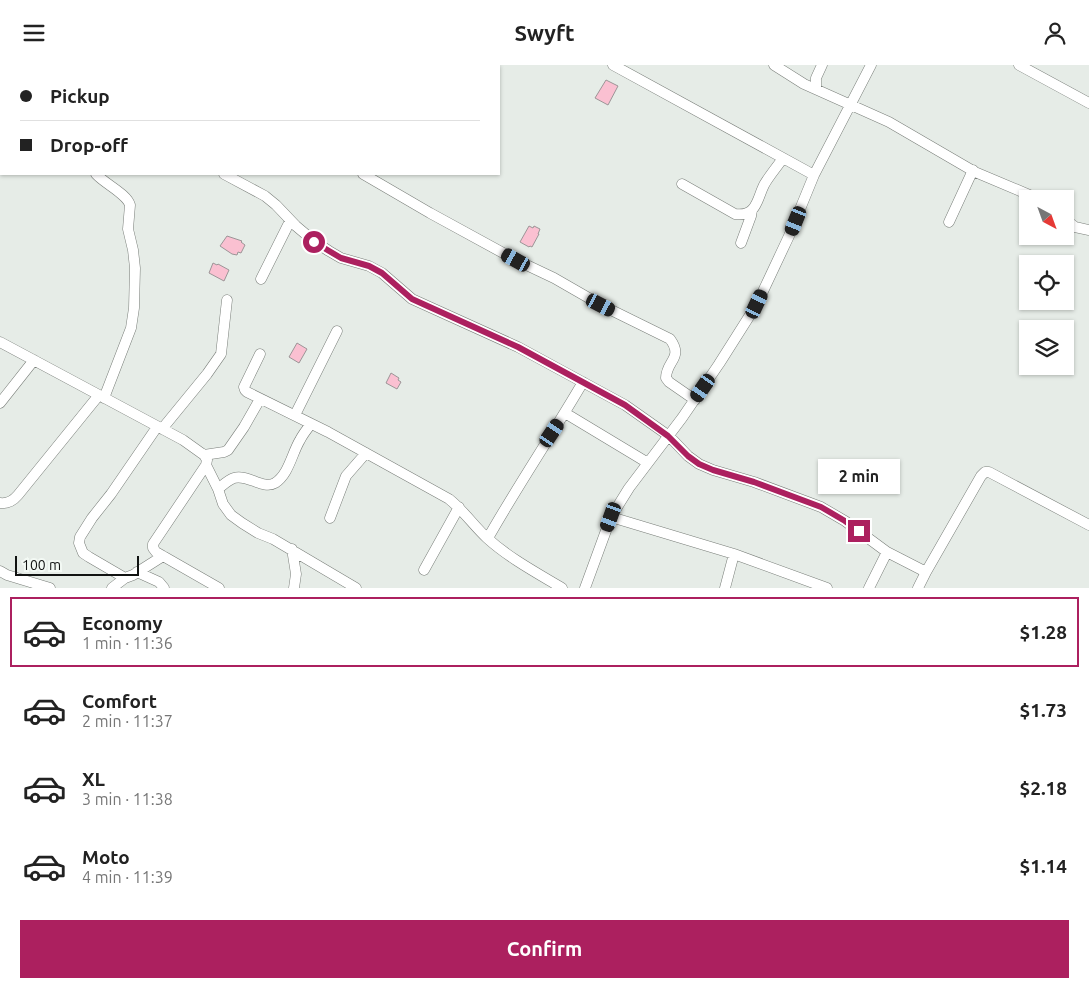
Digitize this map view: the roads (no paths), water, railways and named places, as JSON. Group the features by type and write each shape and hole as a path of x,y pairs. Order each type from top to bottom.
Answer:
{"street":[{"path":"613,65 814,175"},
{"path":"774,65 804,84 889,122 973,171 1019,190"},
{"path":"816,89 816,78 822,65"},
{"path":"585,588 611,517 629,488 719,364 757,304 789,236 814,175 870,65"},
{"path":"1019,65 1089,103"},
{"path":"741,243 752,210 768,179 783,158"},
{"path":"949,222 973,171"},
{"path":"0,503 12,501 18,495 102,396 130,328 134,308 135,268 128,229 130,201 97,175"},
{"path":"226,175 265,196 314,242 328,251 341,258 369,266 382,273 412,299 518,347 625,405 668,436 699,464 821,507 845,521 887,552 926,572"},
{"path":"365,175 516,260 670,339 676,351 666,373 666,378 695,399"},
{"path":"682,185 735,213 741,214 752,210"},
{"path":"261,279 290,221"},
{"path":"1074,226 1089,230"},
{"path":"125,577 83,553 79,543 80,537 92,518 160,428 208,374 222,354 227,300"},
{"path":"295,415 337,331"},
{"path":"0,342 183,441 205,460 223,504 231,515 258,533 292,549 356,588"},
{"path":"260,354 244,387 247,392 295,415 450,499 488,538 504,551 562,588"},
{"path":"0,403 34,360"},
{"path":"488,538 583,382"},
{"path":"219,588 156,552 153,544 205,460 228,450 260,399"},
{"path":"565,413 648,463"},
{"path":"218,489 233,478 240,477 269,485 280,479 300,440 311,424"},
{"path":"330,518 346,477 366,453"},
{"path":"918,588 985,472 989,472 1089,525"},
{"path":"424,570 459,507"},
{"path":"611,517 734,555 827,588"},
{"path":"292,549 296,574 294,588"},
{"path":"869,588 887,552"},
{"path":"725,588 734,555"},
{"path":"112,588 125,577 163,556"},
{"path":"0,571 7,575 50,588"},
{"path":"136,572 159,582 164,588"}]}
